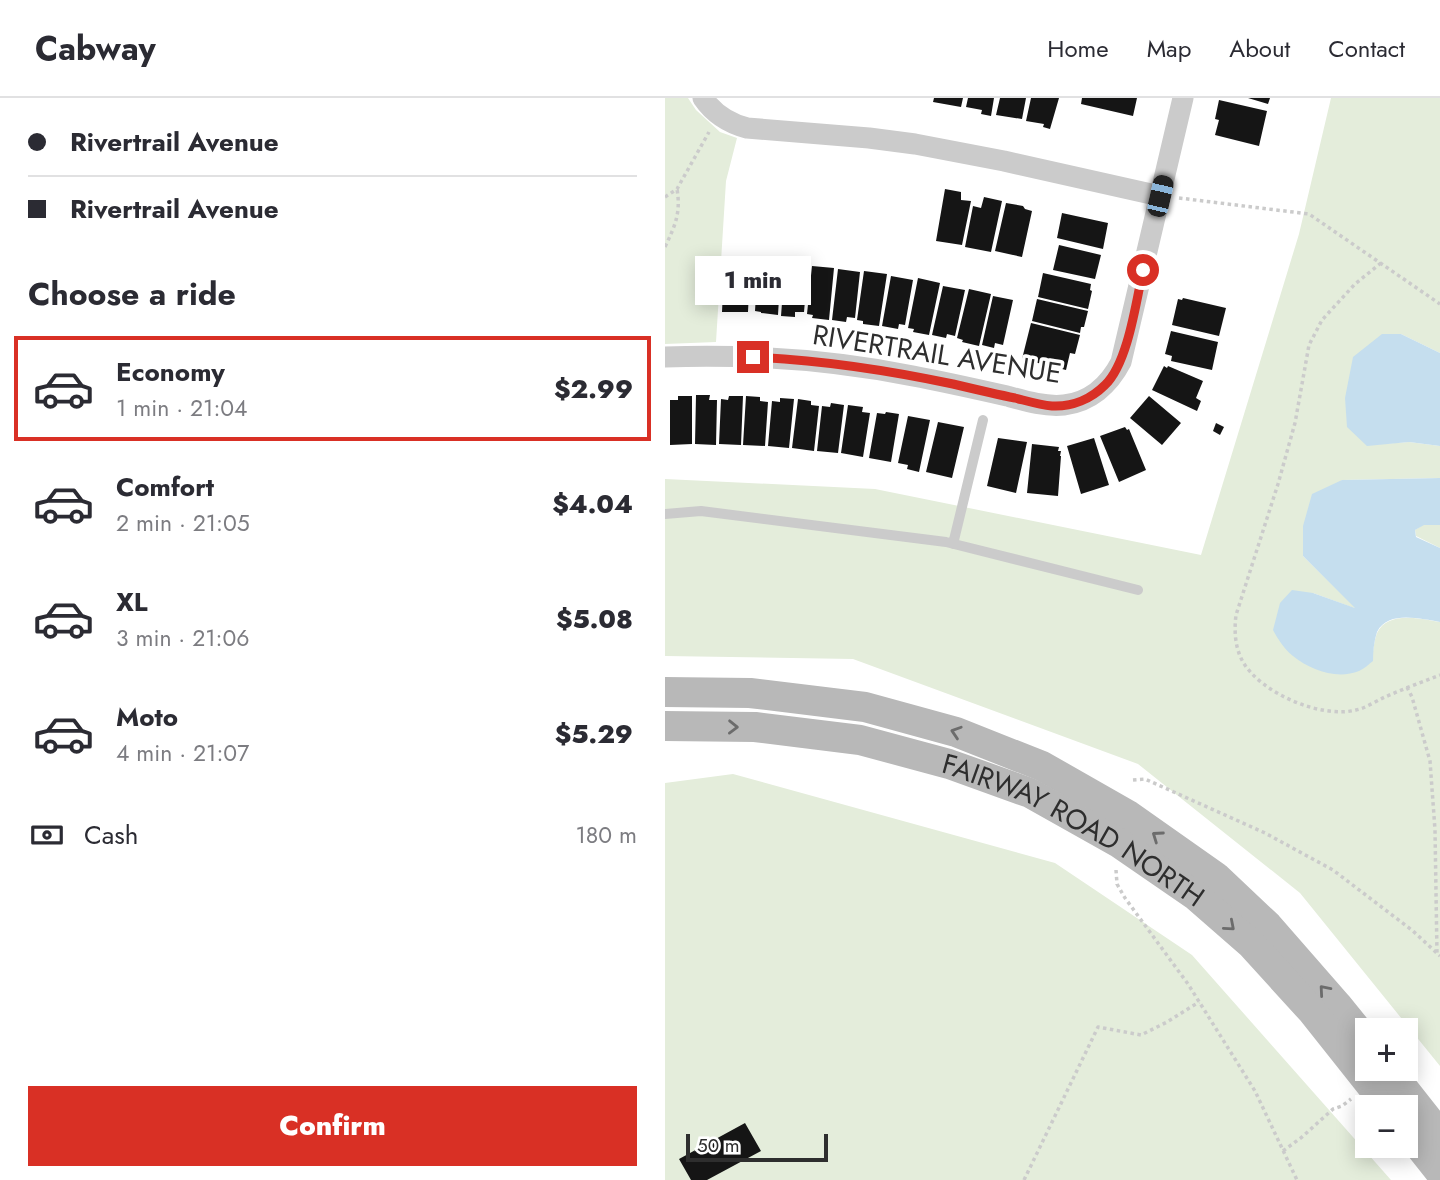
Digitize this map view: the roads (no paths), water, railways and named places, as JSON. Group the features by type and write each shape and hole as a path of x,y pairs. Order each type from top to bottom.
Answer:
{"main road":[{"name":"FAIRWAY ROAD NORTH","path":"665,692 750,693 865,707 956,732 1042,766 1128,816 1216,877 1268,926 1355,1027"},
{"name":"FAIRWAY ROAD NORTH","path":"665,726 755,727 860,740 949,764 1030,793 1130,850 1196,896 1251,944 1312,1011 1379,1095"},
{"path":"1395,1081 1436,1154"},
{"path":"1418,1139 1436,1154"}],"street":[{"path":"703,98 718,115 737,126 915,144 1004,160 1160,196"},
{"name":"RIVERTRAIL AVENUE","path":"665,357 730,356 821,362 911,375 1040,404 1076,403 1108,383 1121,362 1183,98"}],"lane":[{"path":"953,544 983,420"},
{"path":"665,514 701,511 953,544 1138,590"}],"water":[{"path":"1382,334 1401,334 1440,353 1440,446 1409,442 1367,446 1347,427 1345,398 1353,357"},
{"path":"1440,478 1440,525 1424,525 1415,530 1416,537 1440,548 1440,622 1397,618 1382,625 1377,632 1373,661 1351,674 1324,672 1307,666 1293,656 1273,630 1280,603 1292,590 1313,593 1355,608 1303,556 1303,526 1312,494 1342,480"}]}
